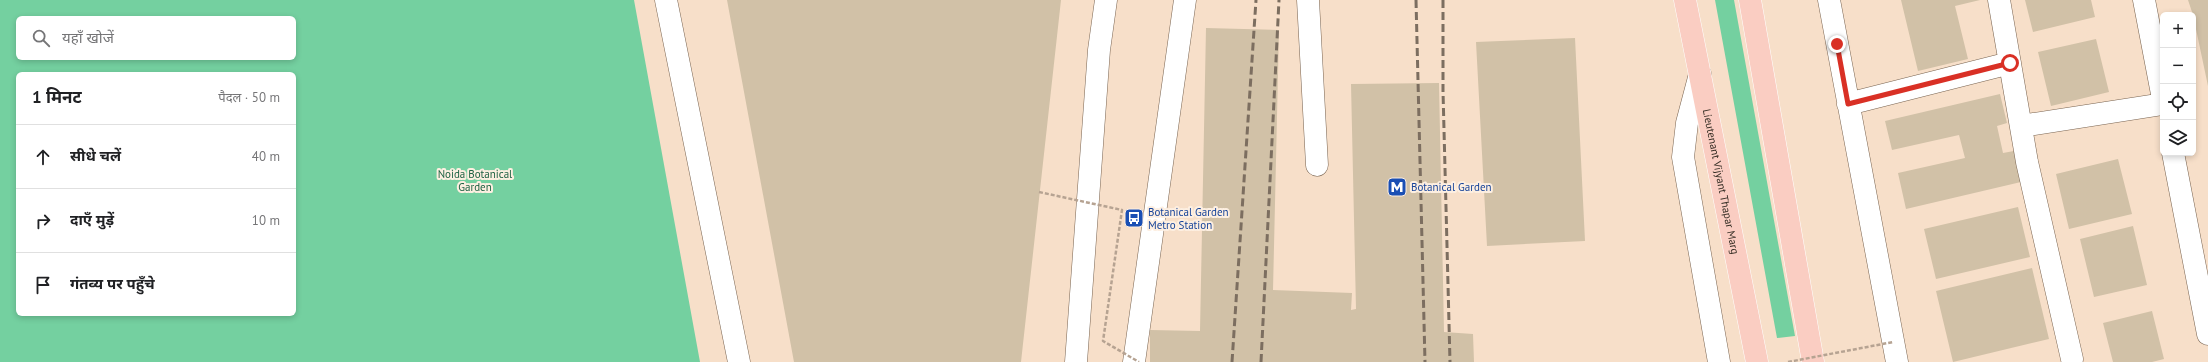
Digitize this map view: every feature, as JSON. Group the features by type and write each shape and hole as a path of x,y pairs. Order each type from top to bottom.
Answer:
{"main road":[{"name":"Lieutenant Vijyant Thapar Marg","path":"1685,0 1757,362"},
{"path":"1750,0 1813,362"}],"street":[{"path":"666,0 740,362"},
{"path":"1076,362 1099,50 1106,0"},
{"path":"1134,362 1185,0"},
{"path":"1308,0 1317,165"},
{"path":"1829,0 1895,352"},
{"path":"1999,0 2021,126 2072,359"},
{"path":"2144,0 2160,84"},
{"path":"1848,104 2010,63"},
{"path":"1700,74 1687,123 1683,157 1719,362"},
{"path":"2021,126 2160,104"},
{"path":"2174,156 2208,334"}],"path":[{"path":"1039,192 1122,210 1103,341 1138,362"},
{"path":"1788,362 1895,352"}],"green space":[{"name":"Noida Botanical Garden","path":"0,0 634,0 700,362 0,362"},
{"path":"1715,0 1734,0 1795,336 1777,338"}],"building":[{"path":"727,0 1061,0 1021,362 794,362"},
{"path":"1901,0 1980,0 1955,6 1968,59 1918,71"},
{"path":"2025,0 2091,0 2095,17 2033,32"},
{"path":"2188,0 2208,0 2208,86 2196,29 2196,12 2192,12"},
{"name":"Botanical Garden","path":"1206,28 1279,30 1273,290 1352,293 1351,310 1356,309 1351,84 1439,83 1444,332 1473,334 1474,362 1150,362 1150,330 1200,331"},
{"path":"1575,38 1585,241 1487,246 1476,42"},
{"path":"2096,39 2109,92 2051,106 2038,52"},
{"path":"2000,94 2007,123 1997,126 2003,153 2014,151 2021,182 1906,209 1898,173 1965,158 1959,135 1892,150 1885,121"},
{"path":"2118,159 2132,214 2069,229 2056,174"},
{"path":"2018,207 2030,257 1936,279 1924,229"},
{"path":"2133,226 2147,285 2094,297 2080,239"},
{"path":"2032,268 2049,339 1953,362 1936,291"},
{"path":"2152,311 2164,359 2152,362 2113,362 2103,323"}],"railway":[{"path":"1232,362 1256,0"},
{"path":"1261,362 1279,0"},
{"path":"1416,0 1425,362"},
{"path":"1443,0 1443,91 1450,362"}],"place":[{"name":"Botanical Garden","path":"1397,187"},
{"name":"Botanical Garden Metro Station","path":"1134,218"}],"route":[{"path":"1837,44 1848,104 2010,63"}]}
